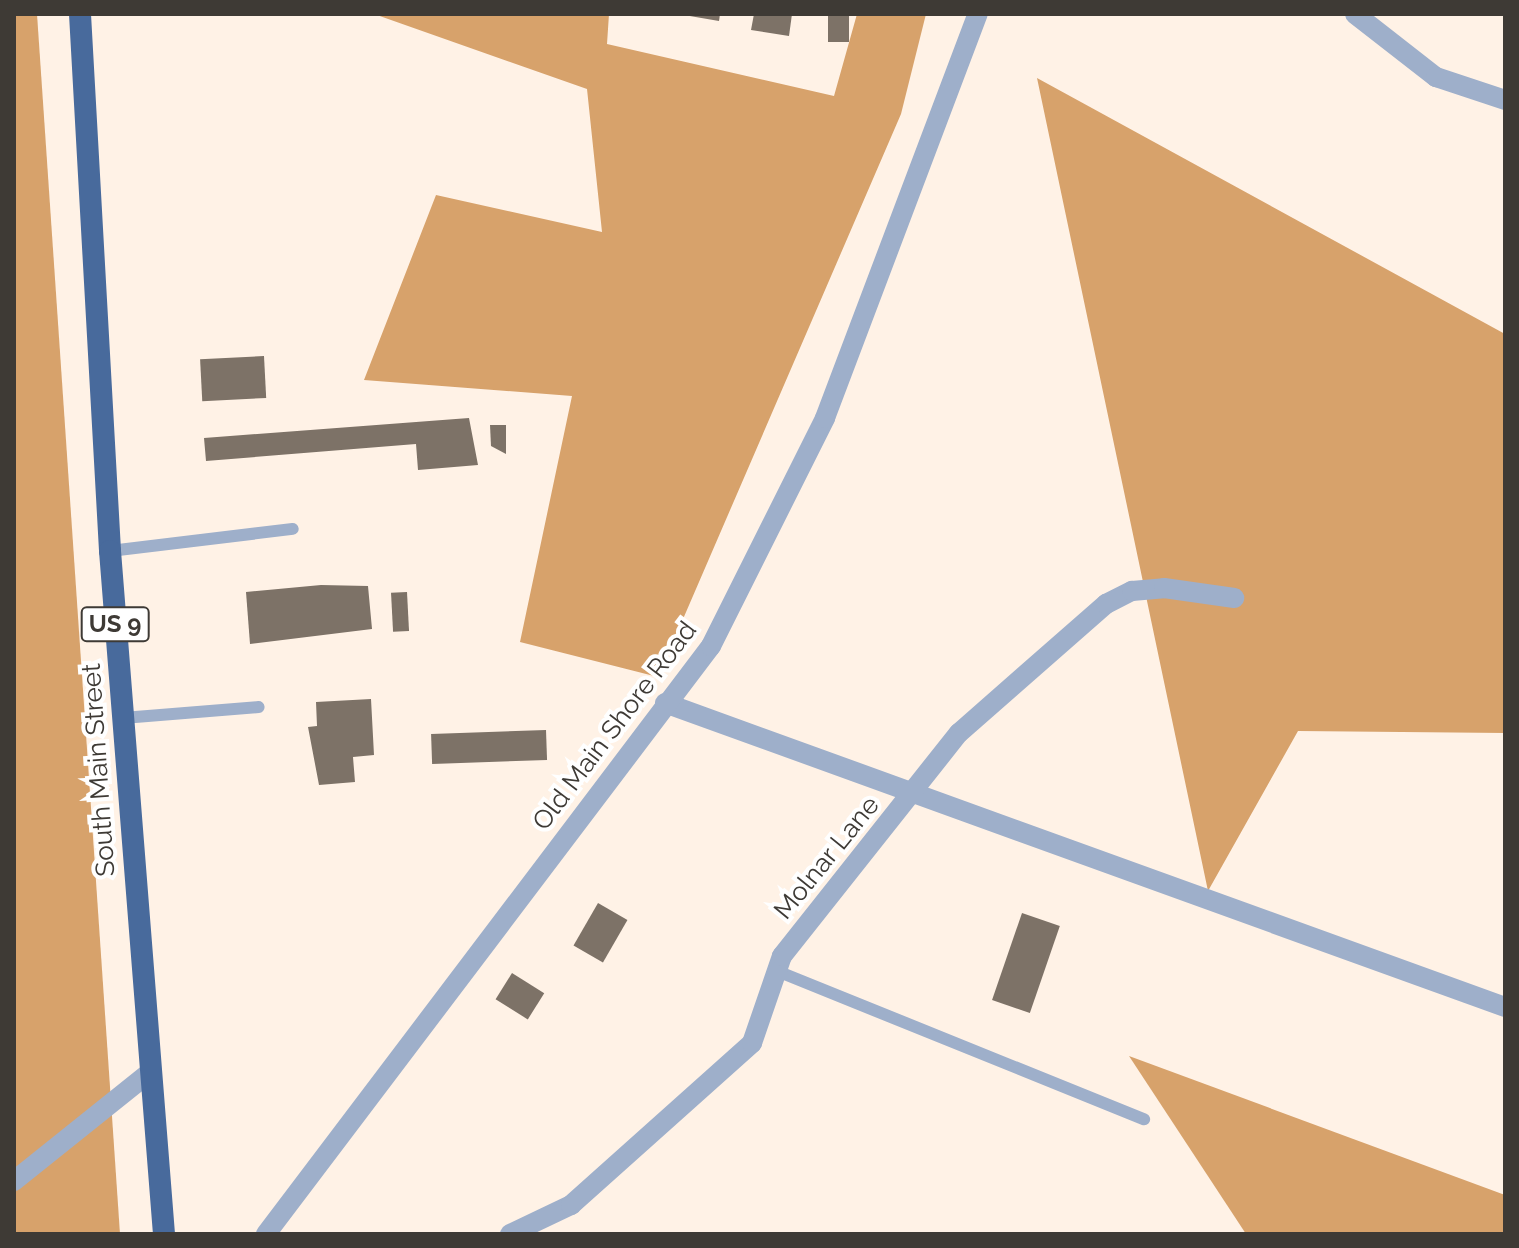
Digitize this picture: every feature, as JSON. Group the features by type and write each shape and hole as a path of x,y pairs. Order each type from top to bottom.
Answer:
{"highway":[{"name":"South Main Street","path":"80,14 110,551 164,1234"}],"street":[{"name":"Old Main Shore Road","path":"266,1234 711,646 825,418 978,14"},
{"path":"1355,14 1436,77 1505,100"},
{"name":"Molnar Lane","path":"510,1234 571,1205 752,1043 777,971 959,733 1106,604 1132,591 1164,588 1234,598"},
{"path":"665,703 1505,1007"},
{"path":"14,1181 150,1072"}],"lane":[{"path":"110,551 293,529"},
{"path":"123,718 259,707"},
{"path":"777,971 1144,1119"}],"shaded area":[{"path":"14,14 37,14 120,1234 14,1234"},
{"path":"374,14 609,14 607,44 834,96 857,14 926,14 901,114 658,677 520,642 572,396 364,380 436,195 602,232 587,89"},
{"path":"1037,78 1505,334 1505,733 1298,731 1208,891"},
{"path":"1129,1056 1505,1195 1505,1234 1246,1234"}],"building":[{"path":"678,14 720,14 719,21"},
{"path":"754,14 792,14 789,36 751,30"},
{"path":"828,14 849,14 849,42 828,42"},
{"path":"264,356 266,398 202,401 200,359"},
{"path":"469,418 478,465 418,470 416,444 206,461 204,438"},
{"path":"490,425 506,425 506,454 491,446"},
{"path":"321,585 368,586 372,629 250,644 246,592"},
{"path":"407,592 409,631 393,632 391,593"},
{"path":"371,699 374,755 353,757 355,782 319,785 308,727 317,726 316,702"},
{"path":"546,730 547,760 432,764 431,734"},
{"path":"598,903 627,920 603,962 574,945"},
{"path":"1022,913 1060,926 1030,1013 992,1000"},
{"path":"512,973 544,993 528,1019 496,999"}]}
